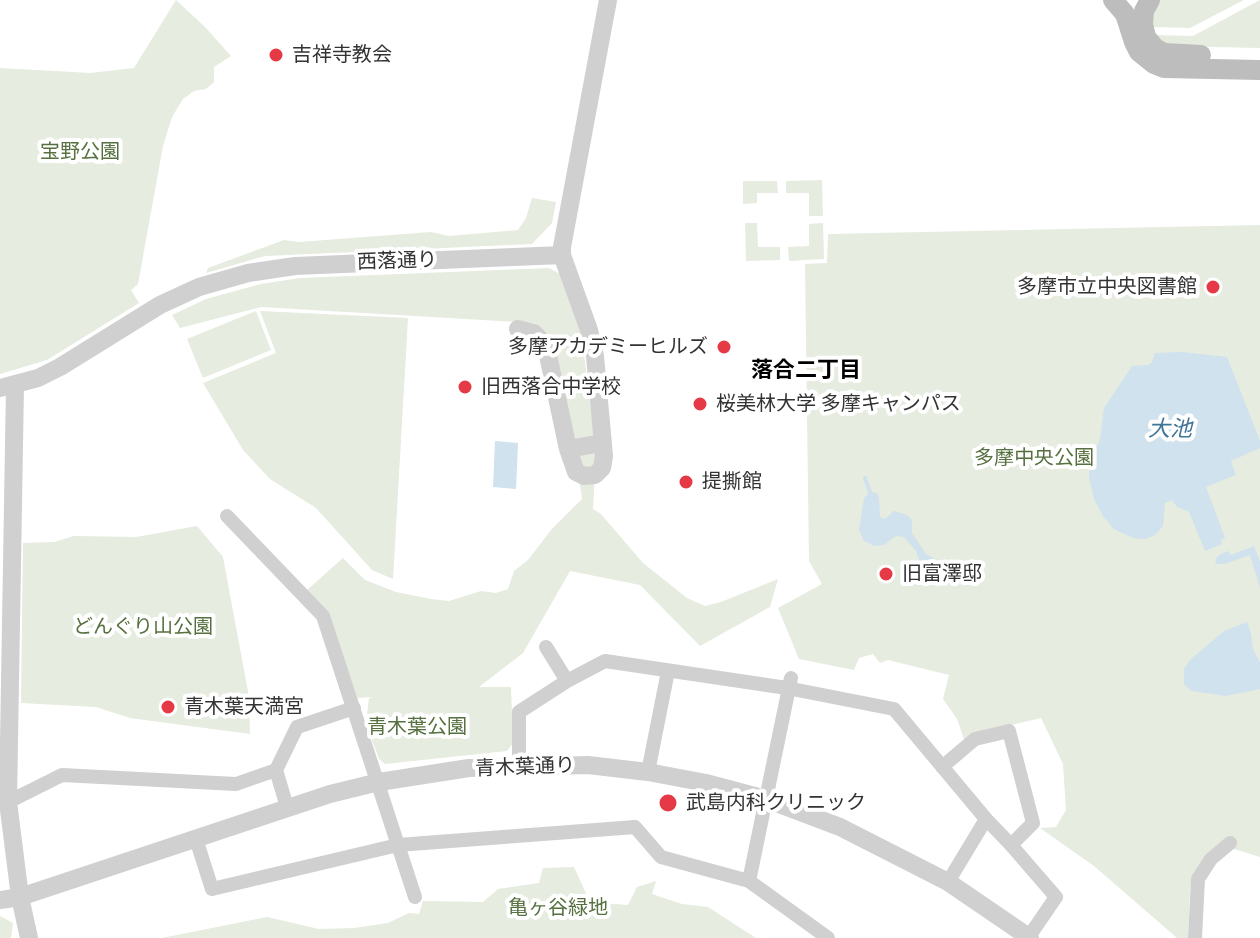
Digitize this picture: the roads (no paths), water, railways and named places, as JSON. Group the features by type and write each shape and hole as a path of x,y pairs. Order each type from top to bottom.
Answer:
{"main road":[{"path":"1113,0 1125,14 1139,52 1154,64 1164,68 1260,70"},
{"path":"1150,0 1144,11 1146,37 1164,53 1260,56"}],"street":[{"path":"518,329 534,333 546,346 568,449 576,472 590,477 602,468 595,356 562,255 608,0"},
{"name":"西落通り","path":"8,386 60,367 160,305 199,287 248,273 295,266 562,255"},
{"path":"8,386 8,802 20,897 29,938"},
{"path":"568,449 602,443"},
{"path":"227,516 323,616 415,897"},
{"path":"546,647 567,681"},
{"path":"519,765 519,712 605,661 668,671 789,683 894,709 1056,897 1029,938"},
{"path":"648,772 668,671"},
{"path":"749,881 789,683"},
{"path":"287,807 276,770 297,727 354,708"},
{"path":"942,767 975,739 1009,731 1033,823 1011,845"},
{"name":"青木葉通り","path":"0,900 20,897 287,807 379,782 456,770 519,765 588,765 706,783 766,799 840,827 948,882 1029,938"},
{"path":"8,802 62,775 236,784 276,770"},
{"path":"948,882 986,819"},
{"path":"196,839 212,889 398,845 635,827 661,857 749,881 828,938"},
{"path":"1195,938 1198,879 1211,859 1230,843"}],"water":[{"name":"大池","path":"1182,352 1227,357 1260,441 1260,448 1231,461 1236,475 1206,487 1225,538 1221,540 1222,544 1205,551 1189,512 1177,507 1172,500 1165,503 1163,526 1155,535 1145,539 1133,538 1114,529 1094,499 1089,478 1090,459 1100,440 1104,408 1132,366 1148,365 1155,353"},
{"path":"495,441 518,443 516,489 493,487"},
{"path":"870,492 877,493 879,498 880,517 885,519 894,511 912,520 912,533 926,554 945,565 948,570 945,576 924,572 916,551 904,537 896,536 884,545 874,546 864,541 859,530 864,498"},
{"path":"1254,546 1260,562 1260,588 1250,555 1225,564 1215,564 1217,557 1223,553 1229,551 1231,555"},
{"path":"1247,622 1253,649 1260,663 1260,689 1226,696 1191,691 1184,684 1184,669 1190,660 1224,631"}],"waterway":[{"path":"865,478 870,492"}],"place":[{"name":"吉祥寺教会","path":"276,55"},
{"name":"多摩市立中央図書館","path":"1213,287"},
{"name":"多摩アカデミーヒルズ","path":"724,347"},
{"name":"旧西落合中学校","path":"465,387"},
{"name":"桜美林大学 多摩キャンパス","path":"700,404"},
{"name":"提撕館","path":"686,482"},
{"name":"旧富澤邸","path":"886,574"},
{"name":"青木葉天満宮","path":"168,707"},
{"name":"武島内科クリニック","path":"668,803"}],"district":[{"name":"落合二丁目","path":"806,370"}],"park label":[{"name":"宝野公園","path":"80,152"},
{"name":"多摩中央公園","path":"1034,458"},
{"name":"どんぐり山公園","path":"143,627"},
{"name":"青木葉公園","path":"417,727"},
{"name":"亀ヶ谷緑地","path":"558,908"}]}
